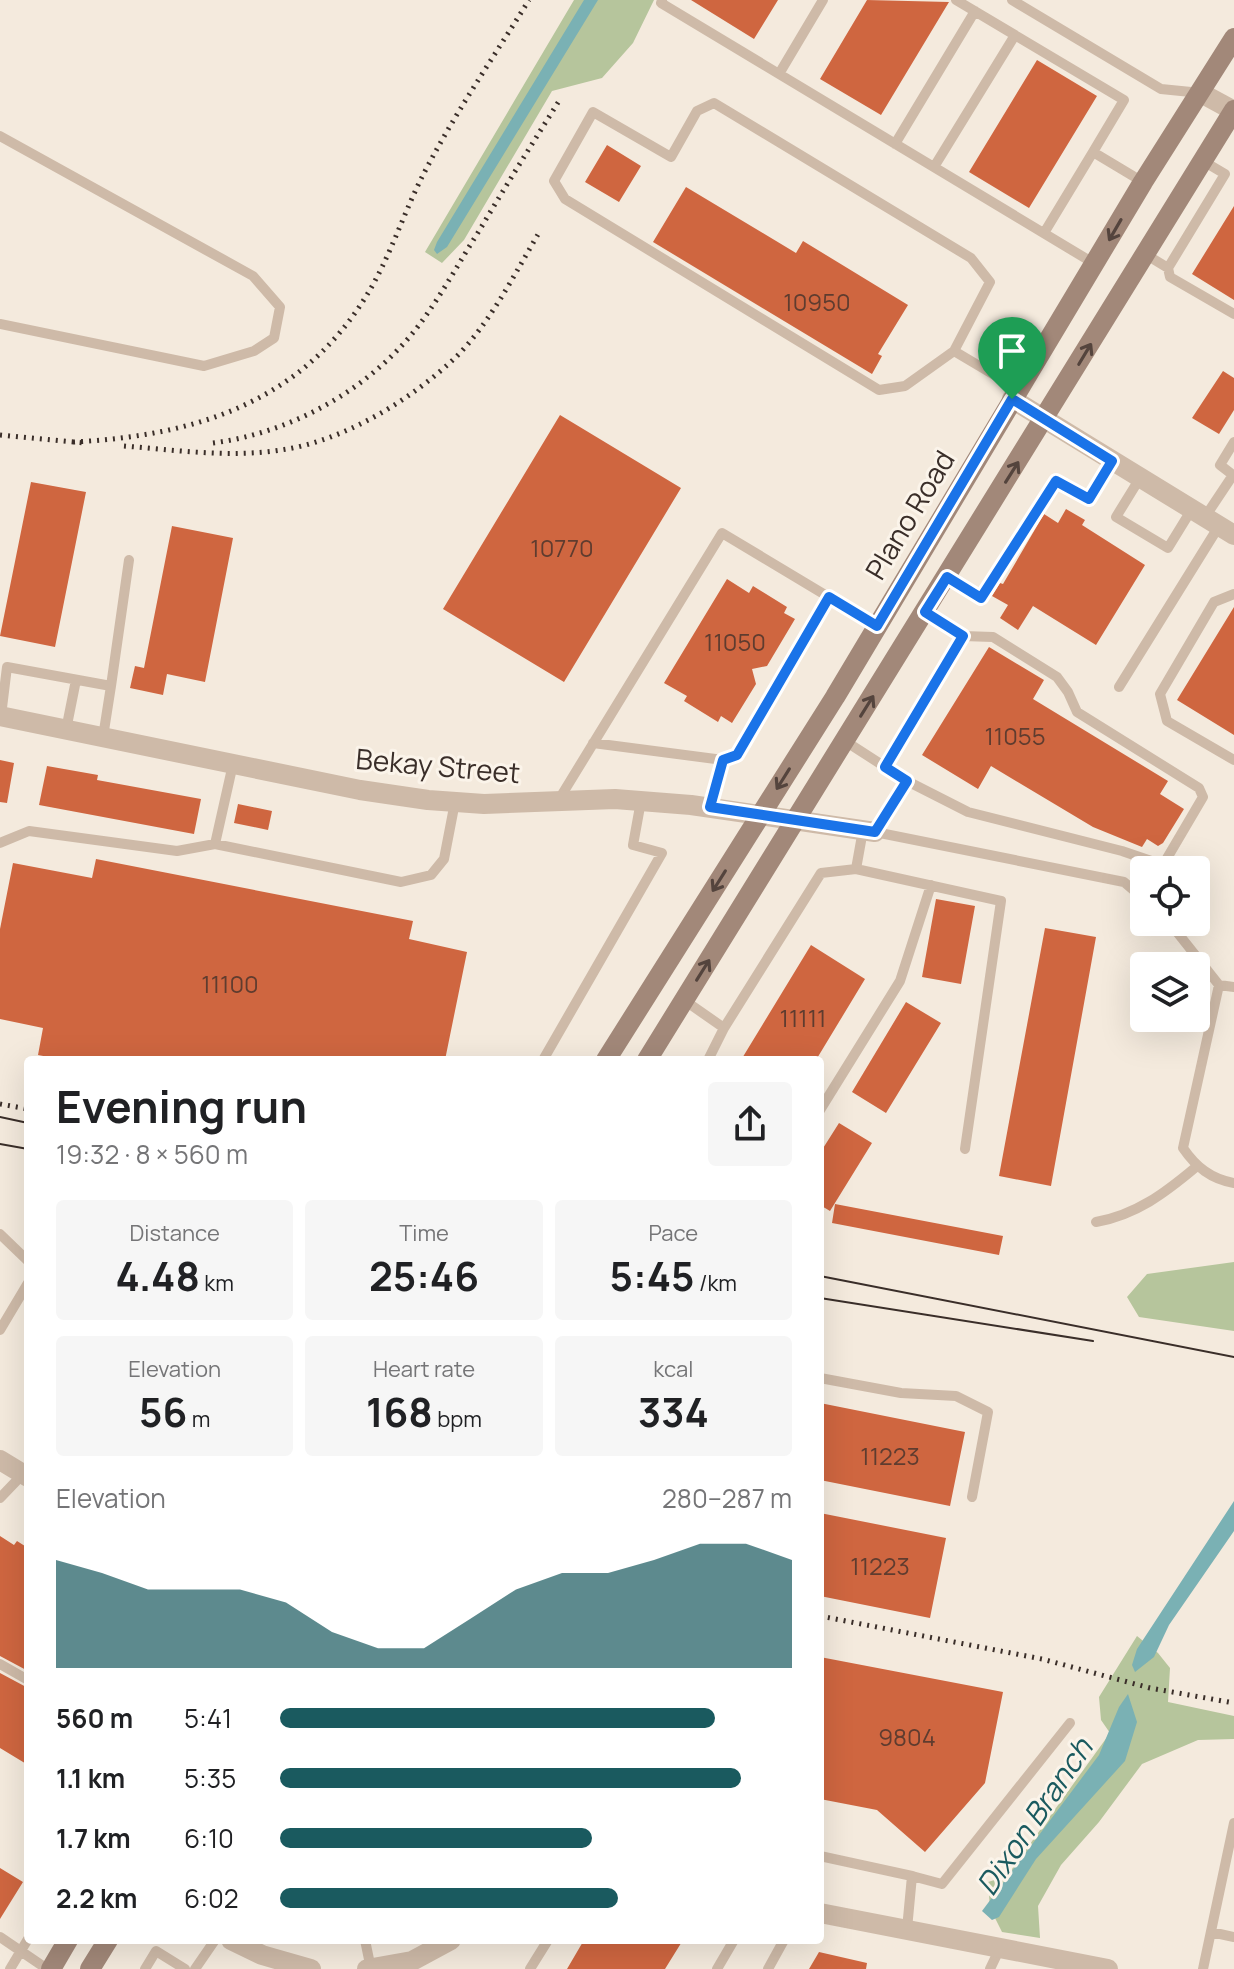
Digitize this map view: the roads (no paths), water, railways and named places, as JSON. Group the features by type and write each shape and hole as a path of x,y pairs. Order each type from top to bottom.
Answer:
{"main road":[{"name":"Plano Road","path":"609,1056 877,626 1143,182 1234,38"},
{"path":"649,1056 1234,111"},
{"path":"49,1969 65,1944"},
{"path":"90,1969 106,1944"}],"street":[{"path":"1201,93 1234,111"},
{"path":"1015,394 1044,420 1212,522"},
{"name":"Bekay Street","path":"0,716 360,790 455,802 641,801 710,807 869,831"},
{"path":"0,1460 24,1474"},
{"path":"824,1914 1108,1969"},
{"path":"239,1944 262,1955 311,1969"},
{"path":"370,1969 412,1961 444,1944"}],"lane":[{"path":"662,0 661,3 1095,264"},
{"path":"779,74 823,0"},
{"path":"956,0 1124,100 1044,233"},
{"path":"1012,0 1161,89 1201,93"},
{"path":"895,144 975,11"},
{"path":"934,167 1015,35"},
{"path":"714,103 971,258 990,282 954,351 905,386 879,390 565,199 554,181 593,112 671,157 697,111 714,103"},
{"path":"0,136 253,276 280,307 274,338 254,351 204,366 0,324"},
{"path":"1093,152 1143,182"},
{"path":"1203,161 1225,174 1168,268 1170,277 1234,314"},
{"path":"1145,254 1168,268"},
{"path":"954,351 1015,394"},
{"path":"1119,687 1212,522 1234,475 1220,465 1234,442"},
{"path":"947,577 981,598 1056,481 1089,499 1112,461"},
{"path":"1140,478 1116,517 1168,548 1212,522"},
{"path":"557,802 722,533 877,626"},
{"path":"103,737 129,560"},
{"path":"1234,594 1214,602 1160,694 1167,721 1234,760"},
{"path":"593,743 723,760 737,755 829,597"},
{"path":"845,741 907,781 968,812 1122,851 1163,865 1203,797 1199,788 1077,712 1057,677 993,637 963,636 925,612"},
{"path":"885,767 963,636"},
{"path":"0,716 7,667 111,686"},
{"path":"66,730 76,680"},
{"path":"710,807 723,760"},
{"path":"215,844 233,764"},
{"path":"856,869 869,831 907,781"},
{"path":"545,1056 662,853 633,845 641,801"},
{"path":"0,843 29,831 177,851 215,844 401,882 431,875 444,859 455,802"},
{"path":"869,831 1124,882 1130,887"},
{"path":"710,1056 724,1028 821,873 856,869 1001,901 965,1149"},
{"path":"824,1104 900,981 931,885"},
{"path":"1180,936 1219,985 1234,987"},
{"path":"1219,985 1183,1148 1196,1167 1234,1183"},
{"path":"684,1000 724,1028"},
{"path":"1096,1222 1120,1218 1148,1204 1196,1167"},
{"path":"0,1234 24,1257"},
{"path":"0,1330 24,1290"},
{"path":"824,1379 901,1393 956,1396 988,1412 972,1497"},
{"path":"0,1498 24,1476"},
{"path":"0,1664 24,1678"},
{"path":"824,1857 942,1884 1070,1723"},
{"path":"1203,1969 1234,1823"},
{"path":"907,1929 912,1876"},
{"path":"1211,1932 1234,1937"},
{"path":"0,1937 49,1969"},
{"path":"10,1969 25,1944"},
{"path":"195,1969 212,1944"},
{"path":"366,1944 370,1969"},
{"path":"530,1969 546,1944"},
{"path":"717,1969 732,1944"},
{"path":"768,1969 782,1944"},
{"path":"990,1969 1000,1948"},
{"path":"145,1969 156,1951 185,1969"}],"water":[{"path":"584,0 598,0 447,247 437,254 434,250 437,242"},
{"path":"1234,1501 1234,1531 1169,1625 1154,1657 1135,1672 1132,1665 1137,1649"},
{"path":"1128,1694 1137,1722 1125,1761 1036,1859 999,1917 992,1920 982,1911 1099,1755 1119,1707"}],"tram line":[{"path":"0,1117 24,1122"},
{"path":"0,1144 24,1148"},
{"path":"824,1277 1234,1357"},
{"path":"824,1299 1093,1341"}],"railway":[{"path":"73,442 159,432 200,422 238,408 274,389 308,365 338,335 365,298 434,154 529,0"},
{"path":"213,443 270,430 325,406 351,390 396,351 441,293 559,101"},
{"path":"124,446 202,452 262,452 305,445 352,428 419,388 456,357 502,297 540,231"},
{"path":"0,435 84,443"},
{"path":"0,1104 24,1108"},
{"path":"824,1617 1042,1659 1150,1688 1234,1703"}],"water label":[{"name":"Dixon Branch","path":"1035,1817"}]}
